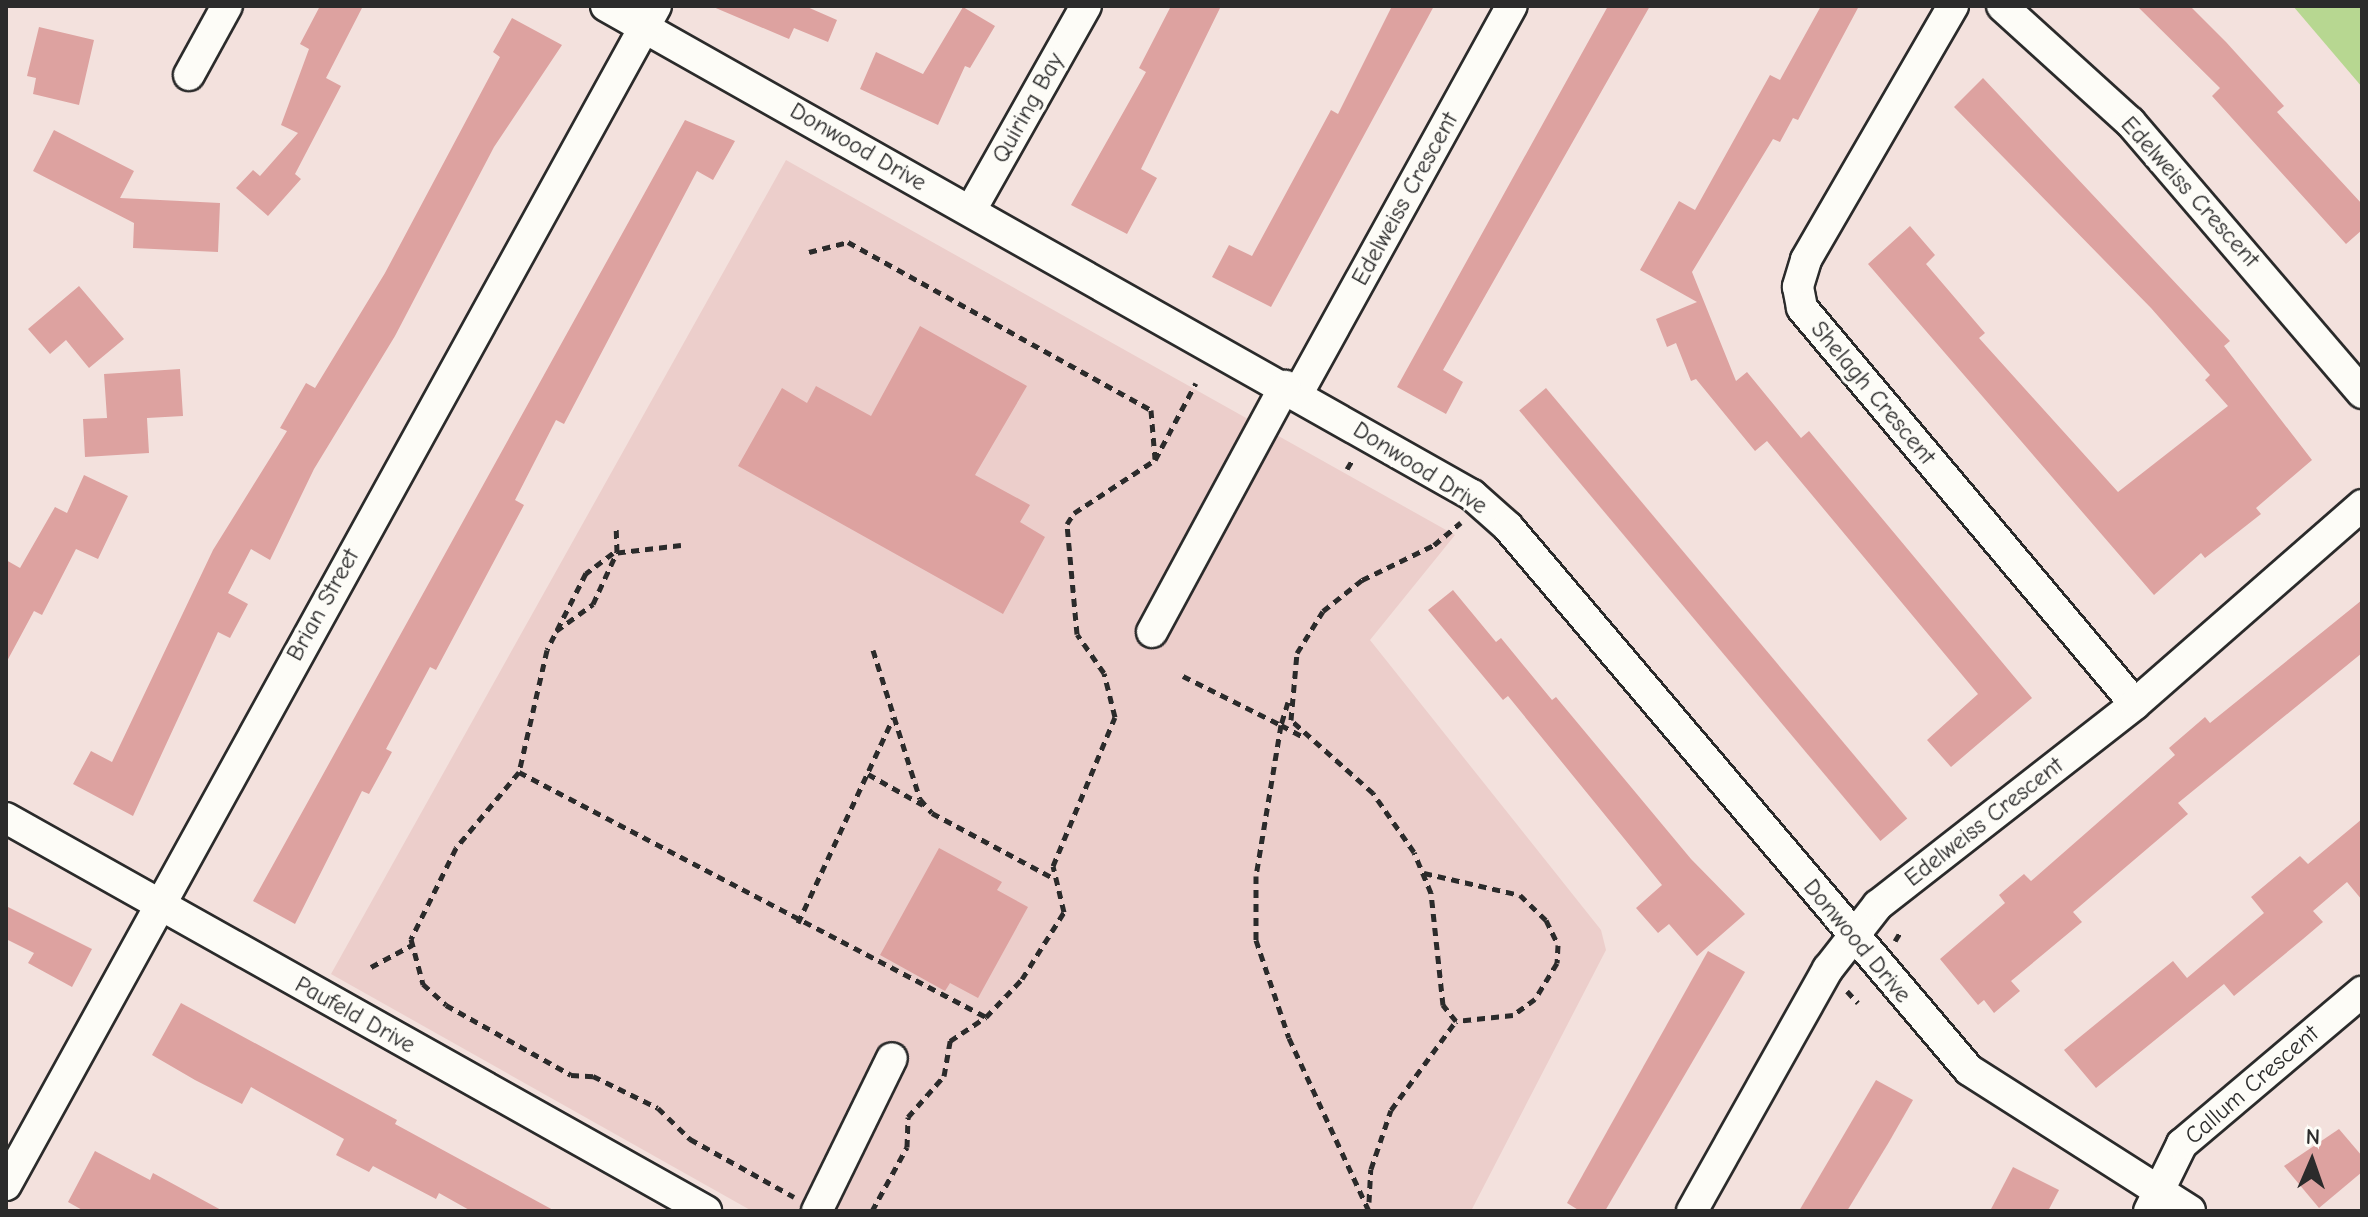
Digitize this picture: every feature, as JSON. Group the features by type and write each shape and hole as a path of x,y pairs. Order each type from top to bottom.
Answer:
{"street":[{"path":"189,75 227,6"},
{"name":"Donwood Drive","path":"606,6 650,16 971,210 1292,389 1481,502 1969,1070 2155,1202 2190,1211"},
{"name":"Quiring Bay","path":"971,210 1086,6"},
{"name":"Edelweiss Crescent","path":"1152,632 1512,6"},
{"name":"Shelagh Crescent","path":"1953,6 1806,260 1798,287 1802,308 2135,704"},
{"name":"Edelweiss Crescent","path":"2002,6 2130,122 2362,393"},
{"name":"Brian Street","path":"6,1185 650,16"},
{"name":"Edelweiss Crescent","path":"1692,1211 1828,969 1878,905 2135,704 2362,505"},
{"name":"Paufeld Drive","path":"6,818 706,1211"},
{"name":"Callum Crescent","path":"2155,1202 2182,1144 2362,992"},
{"path":"817,1210 892,1058"}],"path":[{"path":"809,252 848,242 1151,410 1155,460"},
{"path":"872,1211 907,1147 908,1117 944,1076 950,1041 986,1017 1022,979 1064,912 1053,866 1115,717 1104,673 1077,634 1067,524 1074,513 1155,460 1196,383"},
{"path":"1369,1209 1289,1038 1256,940 1256,876 1281,725 1297,653 1323,611 1362,580 1434,545 1481,502"},
{"path":"555,632 593,604 617,552 616,527"},
{"path":"681,545 617,552 586,573 555,632 531,703 519,772 456,848 413,929 412,945 423,984 446,1005 571,1075 593,1076 658,1108 690,1139 817,1210"},
{"path":"873,650 912,780 928,808"},
{"path":"1183,676 1310,740"},
{"path":"1289,697 1291,720 1373,793 1424,873 1435,916 1440,991 1456,1021"},
{"path":"798,923 893,718"},
{"path":"519,772 798,923 986,1017"},
{"path":"868,774 1058,881"},
{"path":"1369,1209 1371,1169 1391,1110 1456,1021 1513,1015 1535,999 1557,963 1558,945 1546,920 1520,895 1424,873"},
{"path":"371,967 412,945"}],"shaded area":[{"path":"786,160 1455,535 1370,640 1601,930 1606,950 1471,1211 752,1211 331,974"}],"green space":[{"path":"2293,6 2362,6 2362,87"}],"building":[{"path":"320,6 363,6 326,78 341,86 295,174 301,179 268,216 236,188 253,170 260,176 298,133 281,125 309,49 300,44"},
{"path":"711,6 805,6 837,20 828,42 794,28 789,39"},
{"path":"1171,6 1221,6 1141,169 1157,178 1127,234 1071,205 1146,72 1139,68"},
{"path":"1392,6 1434,6 1271,307 1212,277 1229,245 1252,256 1331,110 1338,114"},
{"path":"1608,6 1650,6 1443,370 1463,382 1446,414 1397,387"},
{"path":"1821,6 1859,6 1798,120 1793,118 1780,142 1773,139 1692,272 1736,381 1747,372 1801,438 1809,431 2032,698 1951,767 1927,740 1978,694 1767,441 1755,451 1696,379 1691,381 1676,343 1667,347 1656,319 1697,302 1640,270 1679,201 1695,210 1770,75 1780,80"},
{"path":"2137,6 2190,6 2284,106 2277,112 2362,204 2362,230 2346,244 2212,96 2220,88"},
{"path":"963,7 995,26 970,68 965,66 938,125 860,89 876,52 923,74"},
{"path":"512,18 562,45 494,147 395,336 314,469 270,560 251,549 228,593 248,604 230,638 218,632 133,816 73,784 91,751 112,762 213,550 287,431 280,428 306,383 315,388 385,273 500,57 493,52"},
{"path":"39,27 94,40 79,105 33,94 36,78 27,76"},
{"path":"1983,78 2230,341 2224,346 2312,460 2256,508 2261,514 2205,558 2201,553 2154,595 1868,264 1910,226 1935,255 1926,264 1985,333 1979,338 2118,492 2228,406 2205,380 2210,375 2151,308 1954,107"},
{"path":"685,120 735,141 713,180 697,171 564,424 556,420 515,500 524,505 436,670 430,667 386,749 392,752 369,794 362,791 295,924 253,901"},
{"path":"54,130 134,171 120,198 220,203 218,252 133,248 134,223 33,171"},
{"path":"79,286 124,339 89,368 66,340 50,354 28,329"},
{"path":"920,326 1027,386 975,475 1030,505 1020,522 1045,537 1003,614 738,466 782,388 807,403 816,386 871,416"},
{"path":"180,369 183,416 147,418 149,453 85,457 83,419 107,418 104,374"},
{"path":"1546,388 1907,819 1880,841 1519,410"},
{"path":"84,475 128,496 98,559 76,549 42,615 34,611 6,663 6,560 20,568 55,507 67,513"},
{"path":"1453,590 1496,642 1501,638 1552,700 1556,697 1691,859 1745,914 1697,956 1669,924 1658,933 1636,908 1662,885 1508,696 1503,700 1428,610"},
{"path":"2362,600 2362,653 2178,803 2188,814 2073,912 2082,922 2011,981 2020,991 1994,1013 1984,1000 1978,1005 1940,959 2005,903 1999,895 2024,874 2031,881 2175,755 2169,748 2205,717 2210,723"},
{"path":"2362,819 2362,900 2347,882 2313,911 2323,922 2234,996 2224,984 2096,1088 2064,1050 2173,961 2187,978 2264,913 2251,897 2300,856 2308,864"},
{"path":"939,848 1002,882 997,890 1028,907 978,998 950,983 945,991 880,955"},
{"path":"6,906 92,949 72,987 28,963 34,953 6,939"},
{"path":"1708,951 1745,972 1605,1211 1580,1211 1567,1203"},
{"path":"181,1003 397,1120 395,1124 555,1211 471,1211 439,1193 436,1199 373,1166 369,1172 336,1155 344,1139 251,1087 242,1104 195,1080 152,1055"},
{"path":"1876,1080 1913,1100 1889,1142 1847,1211 1799,1211"},
{"path":"2339,1129 2362,1156 2362,1172 2319,1208 2284,1166"},
{"path":"95,1151 150,1180 153,1173 223,1211 84,1211 68,1202"},
{"path":"2013,1167 2059,1190 2048,1211 1990,1211"}]}
